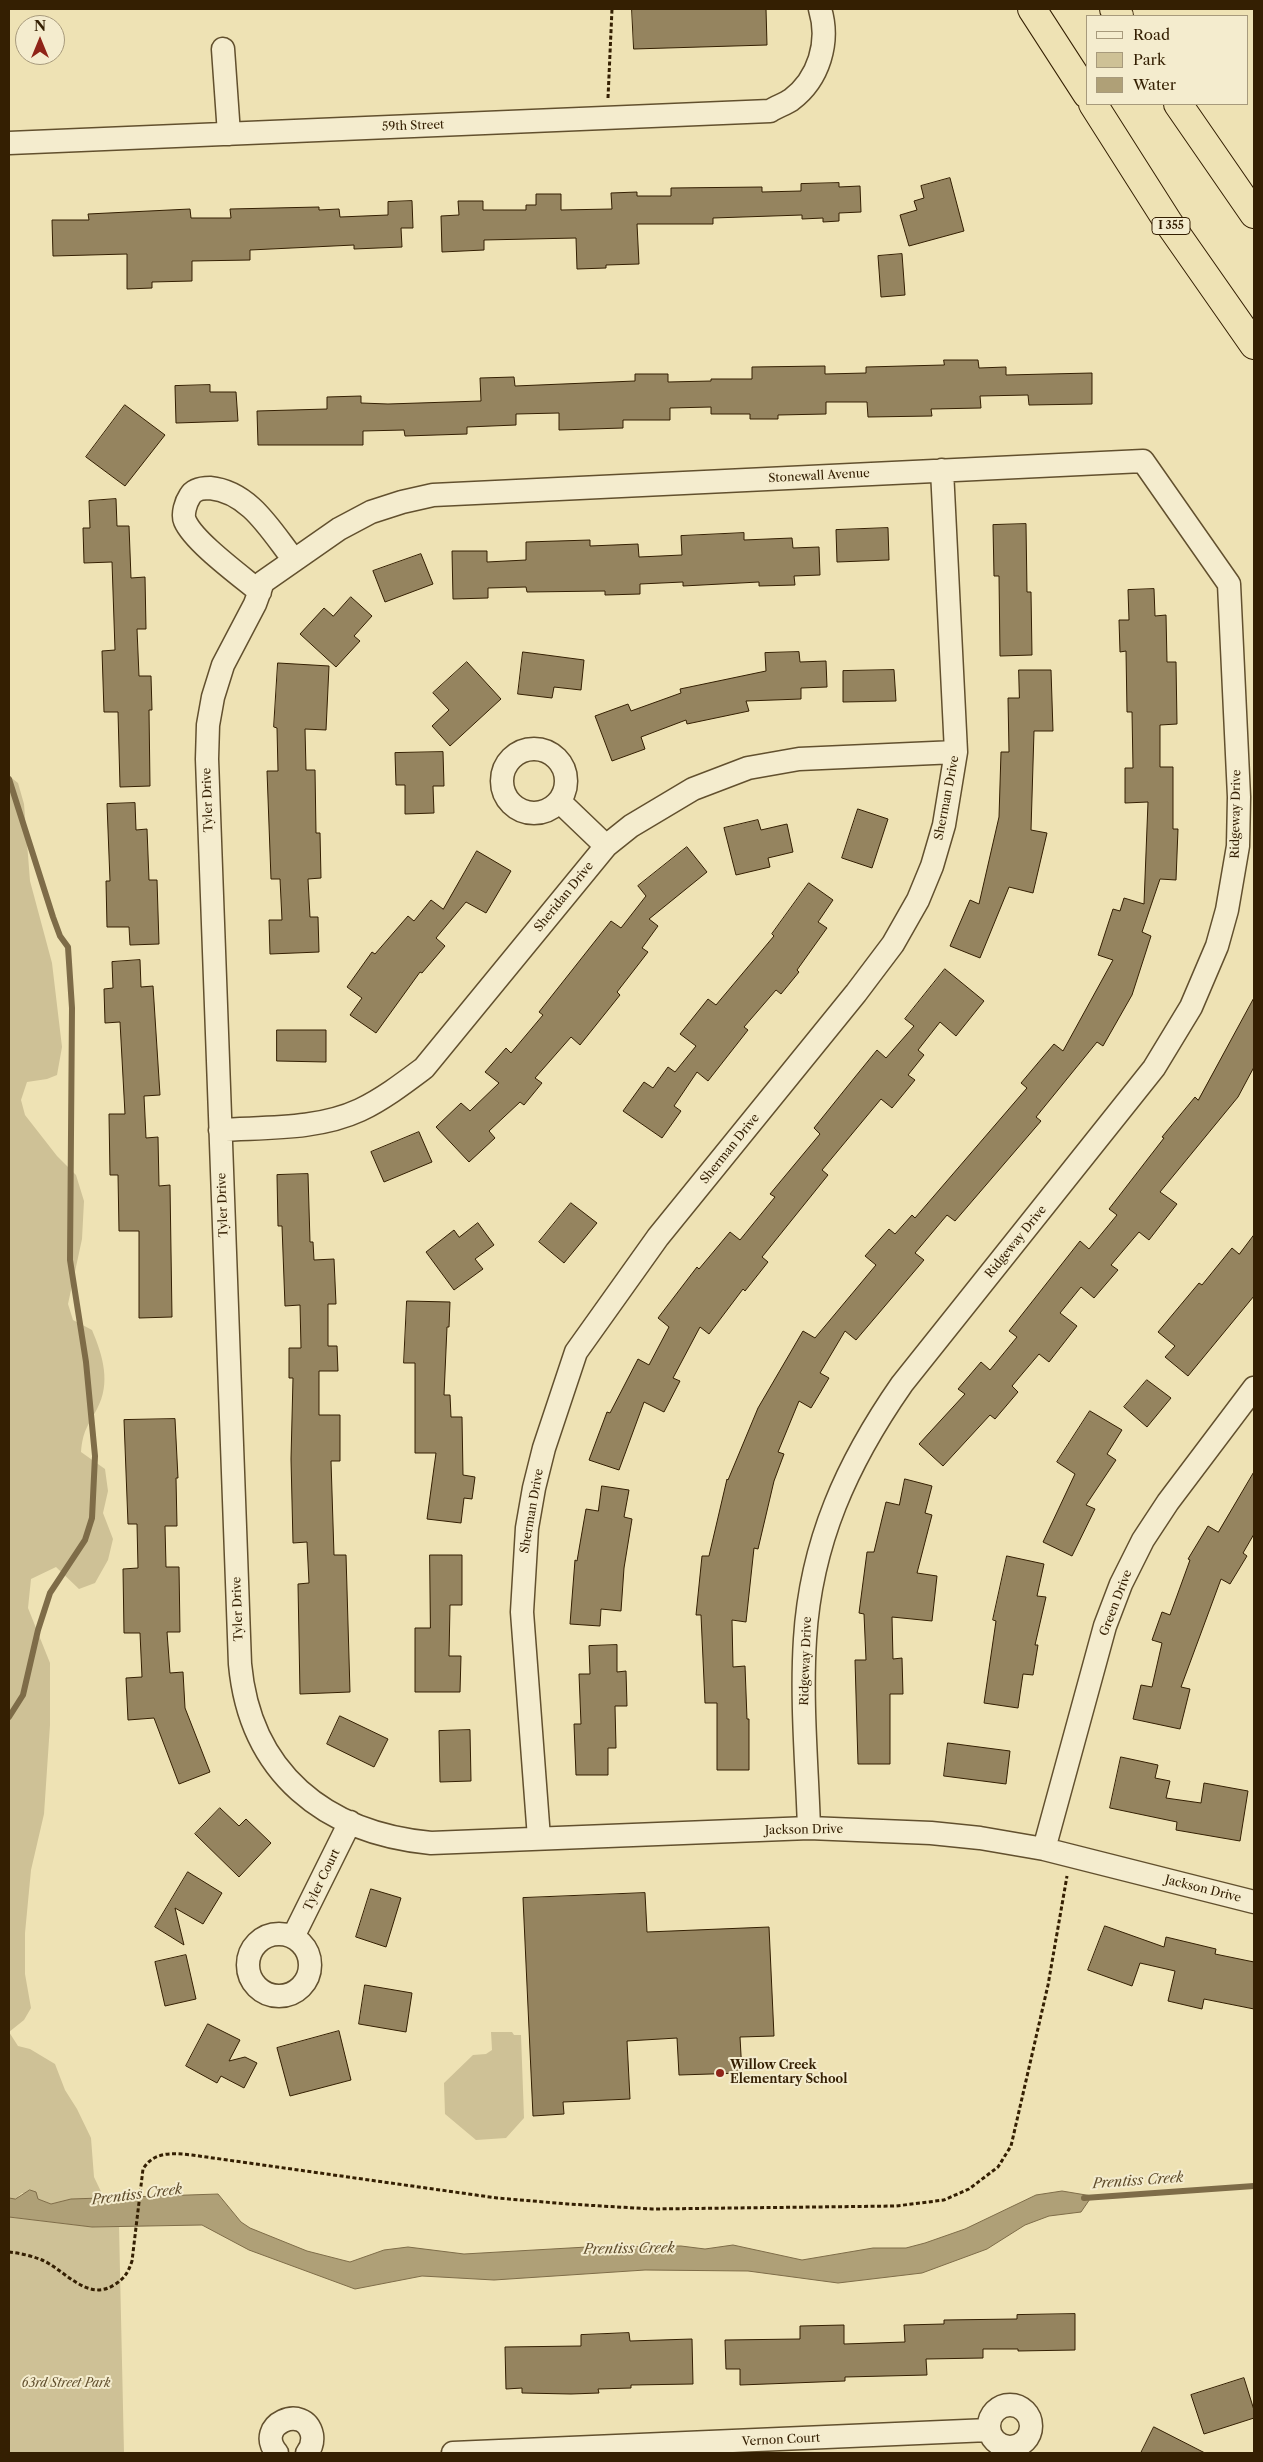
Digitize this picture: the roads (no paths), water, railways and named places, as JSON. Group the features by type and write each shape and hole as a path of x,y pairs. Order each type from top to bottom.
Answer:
{"highway":[{"path":"1032,9 1086,92"},
{"name":"I 355","path":"1094,105 1168,222 1254,345"},
{"path":"1179,105 1254,214"}],"street":[{"name":"59th Street","path":"9,143 770,111 791,100 807,82 821,61 824,45 820,9"},
{"path":"222,49 228,134"},
{"name":"Stonewall Avenue","path":"290,563 339,529 371,512 433,495 1143,461 1229,584 1233,661"},
{"name":"Sherman Drive","path":"538,1838 522,1612 523,1567 534,1488 544,1448 576,1352 658,1237 856,993 893,944 918,900 932,866 944,825 956,752 942,470"},
{"path":"260,592 194,535 184,520 184,510 191,494 203,488 219,489 239,496 254,509 290,563"},
{"name":"Tyler Drive","path":"290,563 263,582 260,592 223,665 213,697 208,724 207,759 220,1130 242,1684 255,1730 267,1754 295,1787 324,1808 350,1822"},
{"name":"Ridgeway Drive","path":"810,1828 804,1674 805,1638 814,1572 834,1505 861,1446 902,1384 1129,1102 1174,1038 1192,1007 1217,946 1233,882 1238,846 1239,797 1233,661"},
{"name":"Sheridan Drive","path":"220,1130 321,1122 358,1110 389,1094 424,1068 606,846 631,826 693,789 748,768 799,759 956,752"},
{"path":"559,801 606,846"},
{"name":"Green Drive","path":"1044,1849 1105,1626 1121,1584 1143,1540 1168,1502 1254,1388"},
{"name":"Jackson Drive","path":"350,1822 373,1833 400,1840 431,1843 810,1828 931,1833 980,1838 1044,1849 1254,1902"},
{"name":"Tyler Court","path":"294,1937 350,1822"},
{"path":"277,2453 271,2445 272,2431 281,2421 294,2418 301,2420 311,2430 312,2444 307,2453"},
{"name":"Vernon Court","path":"453,2453 602,2450 989,2430"}],"water":[{"path":"30,2190 36,2192 38,2199 51,2204 71,2199 218,2194 241,2222 250,2228 307,2251 350,2262 384,2250 408,2247 464,2254 587,2247 681,2246 705,2249 733,2245 802,2260 873,2248 906,2248 925,2243 965,2229 1036,2195 1062,2191 1092,2196 1081,2212 1049,2216 1025,2225 987,2249 922,2273 838,2283 748,2271 645,2270 494,2280 422,2276 355,2289 249,2250 202,2225 92,2227 9,2217 9,2198 15,2199"}],"waterway":[{"path":"9,779 53,917 60,936 68,947 72,1008 70,1260 86,1362 95,1456 92,1518 85,1540 50,1593 38,1630 23,1695 9,1717"},
{"name":"Prentiss Creek","path":"1084,2198 1254,2186"}],"place":[{"name":"Willow Creek Elementary School","path":"720,2073"}],"park label":[{"name":"63rd Street Park","path":"66,2384"}]}
